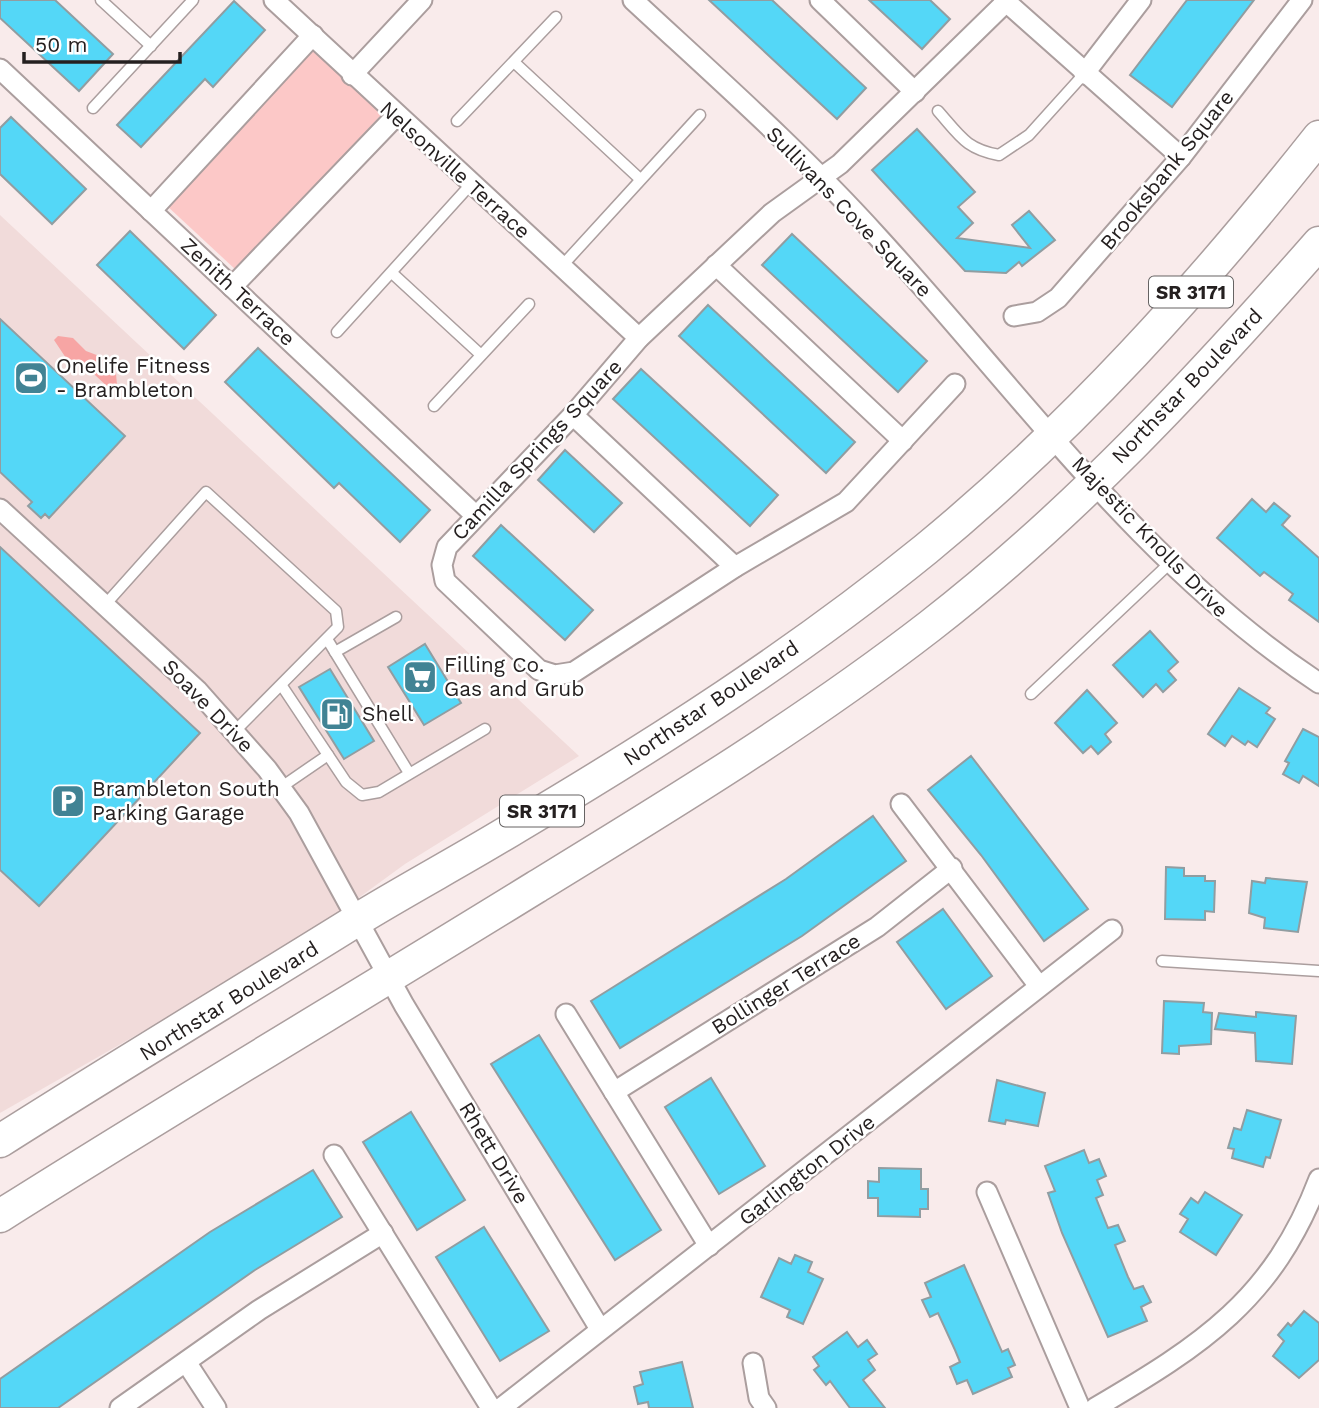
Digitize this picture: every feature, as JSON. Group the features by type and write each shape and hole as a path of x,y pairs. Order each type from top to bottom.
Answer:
{"main road":[{"name":"Northstar Boulevard","path":"0,1141 295,961 357,920 520,825 710,706 823,628 927,548 1052,436 1139,350 1191,292 1319,137"},
{"name":"Northstar Boulevard","path":"0,1216 630,830 812,711 957,604 1095,482 1192,386 1319,243"}],"street":[{"name":"Nelsonville Terrace","path":"274,0 396,116 639,338"},
{"path":"352,75 422,0"},
{"name":"Sullivans Cove Square","path":"633,0 820,177 878,237 1052,436"},
{"path":"820,0 915,92"},
{"path":"1084,74 1141,0"},
{"name":"Brooksbank Square","path":"1014,316 1037,312 1058,298 1181,157 1302,0"},
{"path":"1005,1 1084,74 1181,157"},
{"name":"Camilla Springs Square","path":"956,384 846,502 735,567 574,672 555,675 539,670 445,581 442,565 447,547 573,415 639,338 772,213 840,164 1005,1"},
{"path":"151,211 313,35"},
{"name":"Zenith Terrace","path":"0,69 475,515"},
{"path":"232,287 396,116"},
{"path":"716,265 903,441"},
{"path":"573,415 735,567"},
{"name":"Majestic Knolls Drive","path":"1052,436 1170,563 1229,618 1319,683"},
{"name":"Soave Drive","path":"0,509 198,691 236,731 299,813 388,978"},
{"path":"901,804 1039,986"},
{"name":"Bollinger Terrace","path":"614,1092 877,927 951,869"},
{"name":"Garlington Drive","path":"501,1408 1112,930"},
{"name":"Rhett Drive","path":"388,978 600,1329"},
{"path":"566,1014 709,1246"},
{"path":"334,1155 491,1408"},
{"path":"1095,1408 1161,1369 1224,1324 1270,1273 1303,1221 1319,1179"},
{"path":"987,1192 1080,1408"},
{"path":"120,1408 259,1310 383,1233"},
{"path":"186,1362 216,1408"},
{"path":"753,1363 758,1398 766,1408"}],"lane":[{"path":"101,0 151,46"},
{"path":"93,108 193,0"},
{"path":"457,121 556,17"},
{"path":"515,62 640,179"},
{"path":"938,111 967,144 976,150 999,155 1029,135 1084,74"},
{"path":"561,267 700,115"},
{"path":"337,331 472,183"},
{"path":"392,273 480,355"},
{"path":"433,406 529,304"},
{"path":"104,606 206,492 336,611 338,627 236,731"},
{"path":"1031,694 1170,563"},
{"path":"335,652 396,617"},
{"path":"327,639 409,773"},
{"path":"282,686 351,789 362,795 379,792 485,729"},
{"path":"281,788 328,755"},
{"path":"1162,961 1319,971"}],"shaded area":[{"path":"315,46 385,111 236,270 166,205"},
{"path":"0,215 579,756 405,864 294,945 0,1113"},
{"path":"58,336 73,338 86,351 115,362 117,385 109,388 82,363 66,358 54,340"}],"building":[{"path":"0,0 55,0 113,54 79,91 0,18"},
{"path":"709,0 772,0 866,88 837,119"},
{"path":"869,0 930,0 950,19 922,49"},
{"path":"1187,0 1254,0 1172,107 1130,75"},
{"path":"234,1 265,30 213,87 205,79 141,147 117,125"},
{"path":"11,117 86,189 52,224 0,174 0,128"},
{"path":"917,129 975,192 958,207 973,223 957,238 1030,248 1012,225 1029,211 1055,240 1022,266 1019,262 1006,273 965,271 872,170"},
{"path":"130,231 216,315 184,349 97,265"},
{"path":"792,234 927,361 898,392 762,265"},
{"path":"708,305 855,442 826,473 679,336"},
{"name":"Onelife Fitness - Brambleton","path":"0,319 125,436 49,518 45,514 41,518 28,506 32,502 0,472"},
{"path":"258,348 430,510 400,542 339,483 334,488 225,382"},
{"path":"641,369 778,495 750,526 613,399"},
{"path":"565,450 622,503 594,532 538,480"},
{"path":"1252,499 1266,512 1274,503 1290,516 1282,525 1319,558 1319,622 1289,600 1293,594 1264,572 1260,576 1217,538"},
{"path":"501,525 593,610 565,640 473,556"},
{"name":"Brambleton South Parking Garage","path":"0,547 200,733 39,906 0,870"},
{"path":"1150,631 1178,662 1168,671 1176,680 1163,692 1156,684 1143,697 1113,665"},
{"name":"Filling Co. Gas and Grub","path":"425,644 461,703 424,725 388,667"},
{"name":"Shell","path":"330,669 374,741 344,759 299,687"},
{"path":"1239,688 1270,708 1266,713 1275,719 1257,747 1248,741 1245,745 1232,736 1225,746 1208,734"},
{"path":"1087,690 1117,723 1105,734 1111,742 1098,754 1091,746 1083,753 1055,723"},
{"path":"1303,729 1319,737 1319,786 1303,776 1299,783 1283,774 1289,763 1285,761"},
{"path":"971,756 1088,909 1044,941 981,855 928,790"},
{"path":"873,816 906,861 802,936 620,1048 591,1001 786,879"},
{"path":"1166,867 1184,868 1184,876 1205,876 1205,881 1215,881 1214,912 1205,911 1205,920 1165,919"},
{"path":"1266,878 1307,882 1298,932 1264,928 1265,918 1249,913 1252,881 1265,883"},
{"path":"943,909 992,976 946,1009 897,942"},
{"path":"1164,1001 1204,1003 1203,1012 1212,1013 1211,1044 1179,1046 1179,1054 1162,1053"},
{"path":"1256,1012 1296,1016 1292,1064 1256,1061 1255,1033 1215,1029 1219,1013 1256,1017"},
{"path":"539,1035 661,1230 615,1260 491,1064"},
{"path":"711,1078 765,1166 719,1194 665,1107"},
{"path":"997,1080 1045,1093 1038,1126 1006,1120 1005,1124 989,1121"},
{"path":"1247,1110 1281,1120 1270,1158 1266,1157 1263,1167 1232,1158 1234,1149 1228,1148 1234,1128 1241,1130"},
{"path":"411,1112 465,1200 417,1230 363,1142"},
{"path":"1084,1150 1089,1163 1099,1159 1106,1176 1097,1180 1103,1195 1096,1198 1108,1228 1118,1225 1125,1241 1115,1245 1128,1277 1134,1289 1143,1286 1151,1302 1141,1307 1147,1321 1108,1337 1062,1233 1048,1193 1055,1191 1045,1166"},
{"path":"879,1168 921,1169 921,1189 928,1189 928,1209 920,1209 920,1217 878,1216 878,1198 868,1198 868,1181 879,1182"},
{"path":"313,1170 342,1217 255,1270 58,1408 0,1408 0,1379 210,1232"},
{"path":"1205,1192 1242,1215 1216,1255 1180,1232 1188,1219 1180,1214 1191,1198 1198,1203"},
{"path":"484,1227 549,1331 500,1361 436,1257"},
{"path":"795,1255 812,1262 808,1272 823,1279 803,1324 787,1317 790,1310 761,1297 779,1258 791,1264"},
{"path":"964,1265 1002,1352 1008,1349 1015,1365 1008,1368 1012,1377 973,1394 967,1380 957,1384 950,1367 960,1362 938,1313 930,1317 922,1300 931,1297 925,1283"},
{"path":"1304,1311 1319,1323 1319,1360 1299,1378 1273,1356 1284,1341 1278,1335 1288,1323 1291,1326"},
{"path":"847,1332 858,1347 867,1340 877,1354 868,1360 875,1370 863,1380 885,1408 850,1408 830,1381 826,1385 814,1370 819,1366 813,1357"},
{"path":"682,1362 693,1408 649,1408 648,1402 638,1404 634,1387 643,1384 640,1372"}],"place":[{"name":"Onelife Fitness - Brambleton","path":"31,378"},
{"name":"Filling Co. Gas and Grub","path":"420,677"},
{"name":"Shell","path":"337,714"},
{"name":"Brambleton South Parking Garage","path":"68,801"}]}
